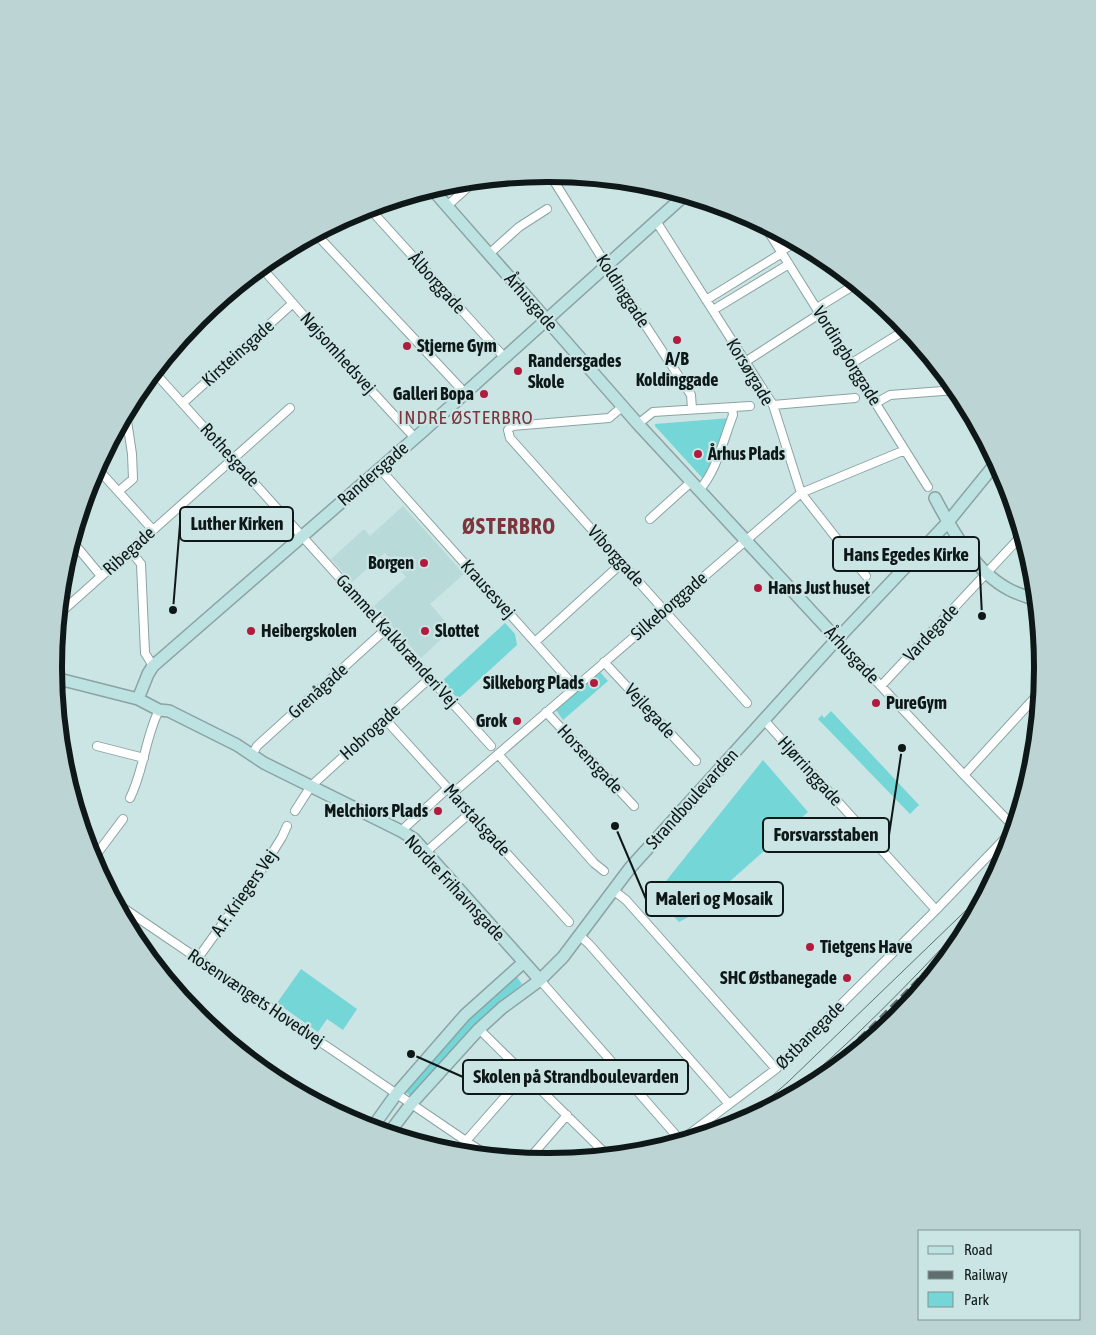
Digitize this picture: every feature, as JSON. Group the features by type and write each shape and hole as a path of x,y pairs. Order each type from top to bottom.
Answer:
{"street":[{"name":"Koldinggade","path":"555,182 691,395 692,409"},
{"path":"447,206 466,189"},
{"name":"Århusgade","path":"437,195 622,407 1008,823"},
{"name":"Randersgade","path":"138,699 153,666 380,469 679,201"},
{"path":"489,254 519,226 547,209"},
{"name":"Ålborggade","path":"375,214 505,358"},
{"name":"Korsørgade","path":"656,222 772,405 801,493 866,576"},
{"name":"Vordingborggade","path":"771,237 928,487"},
{"path":"320,239 465,393"},
{"path":"706,300 790,246"},
{"path":"713,310 789,264"},
{"name":"Nøjsomhedsvej","path":"266,272 415,438"},
{"path":"745,362 851,288"},
{"name":"Kirsteinsgade","path":"183,403 293,303"},
{"path":"852,363 900,333"},
{"name":"Rothesgade","path":"159,377 303,536"},
{"path":"876,403 890,395 947,391"},
{"path":"772,405 855,398"},
{"path":"638,424 653,412 750,406"},
{"name":"Viborggade","path":"622,407 609,418 512,426 508,430 510,438 747,703"},
{"name":"Ribegade","path":"67,607 290,408"},
{"path":"650,519 695,486 706,482 732,415 732,408"},
{"path":"118,491 133,479 128,426"},
{"name":"Silkeborggade","path":"450,791 498,754 801,493 905,450"},
{"name":"Krausesvej","path":"380,469 575,687"},
{"name":"Strandboulevarden","path":"393,1127 411,1104 479,1029 502,1008 540,980 563,958 643,853 837,639 948,522 991,469"},
{"path":"103,474 153,530"},
{"path":"935,498 948,522 974,560 987,573 1010,590 1028,597"},
{"name":"Gammel Kalkbrænderi Vej","path":"303,536 491,746"},
{"name":"Vardegade","path":"881,686 1017,541"},
{"path":"78,548 101,576"},
{"path":"130,550 141,564 145,654 153,666"},
{"path":"535,642 622,563"},
{"name":"Grenågade","path":"252,755 257,746 386,629"},
{"name":"Vejlegade","path":"604,662 696,761"},
{"name":"Hobrogade","path":"311,786 430,678"},
{"name":"Nordre Frihavnsgade","path":"63,680 138,699 159,710 169,711 414,839 676,1135"},
{"path":"964,775 1032,701"},
{"path":"130,798 144,758 153,722 159,710"},
{"name":"Horsensgade","path":"546,712 634,806"},
{"name":"Marstalsgade","path":"385,719 569,922"},
{"name":"Hjørringgade","path":"764,720 936,910"},
{"path":"97,746 144,758"},
{"path":"498,754 594,863 604,871"},
{"path":"295,811 311,786"},
{"path":"401,831 450,791"},
{"path":"426,852 470,813"},
{"path":"98,852 123,819"},
{"name":"A.F. Kriegers Vej","path":"198,958 264,866 287,826"},
{"name":"Østbanegade","path":"696,1129 776,1070 936,910 1002,840"},
{"path":"613,890 626,900 776,1070"},
{"name":"Rosenvængets Hovedvej","path":"131,916 198,958 476,1148"},
{"path":"580,936 729,1104"},
{"path":"377,1121 396,1093 465,1015 524,962"},
{"path":"479,1029 602,1150"},
{"path":"466,1141 525,1074"},
{"path":"534,1153 567,1115"}],"shaded area":[{"name":"Borgen","path":"403,506 464,574 430,604 452,629 421,658 374,606 406,577 385,553 352,582 331,559 364,529 370,536"}],"green space":[{"name":"Århus Plads","path":"730,418 705,481 655,426 655,424"},
{"path":"505,623 515,634 517,645 458,699 442,681"},
{"path":"600,672 608,681 563,720 556,710"},
{"path":"831,711 919,805 910,814 818,719 822,715 824,718"},
{"path":"763,760 808,812 692,915 679,922 654,896"},
{"path":"301,969 357,1009 343,1030 327,1019 318,1032 277,1003"},
{"path":"517,977 522,984 498,1004 412,1098 404,1090 475,1013"}],"tram line":[{"path":"765,1102 970,907"},
{"path":"812,1075 856,1035 952,937"}],"railway":[{"path":"843,1054 930,967"}],"place":[{"name":"A/B Koldinggade","path":"677,340"},
{"name":"Stjerne Gym","path":"407,346"},
{"name":"Randersgades Skole","path":"518,371"},
{"name":"Galleri Bopa","path":"484,394"},
{"name":"Århus Plads","path":"698,454"},
{"name":"Borgen","path":"424,563"},
{"name":"Hans Just huset","path":"758,588"},
{"name":"Luther Kirken","path":"173,610"},
{"name":"Hans Egedes Kirke","path":"982,616"},
{"name":"Heibergskolen","path":"251,631"},
{"name":"Slottet","path":"425,631"},
{"name":"Silkeborg Plads","path":"594,683"},
{"name":"PureGym","path":"876,703"},
{"name":"Grok","path":"517,721"},
{"name":"Forsvarsstaben","path":"902,748"},
{"name":"Melchiors Plads","path":"438,811"},
{"name":"Maleri og Mosaik","path":"615,826"},
{"name":"Tietgens Have","path":"810,947"},
{"name":"SHC Østbanegade","path":"847,978"},
{"name":"Skolen på Strandboulevarden","path":"411,1054"}],"district":[{"name":"INDRE ØSTERBRO","path":"466,417"},
{"name":"ØSTERBRO","path":"509,526"}]}
